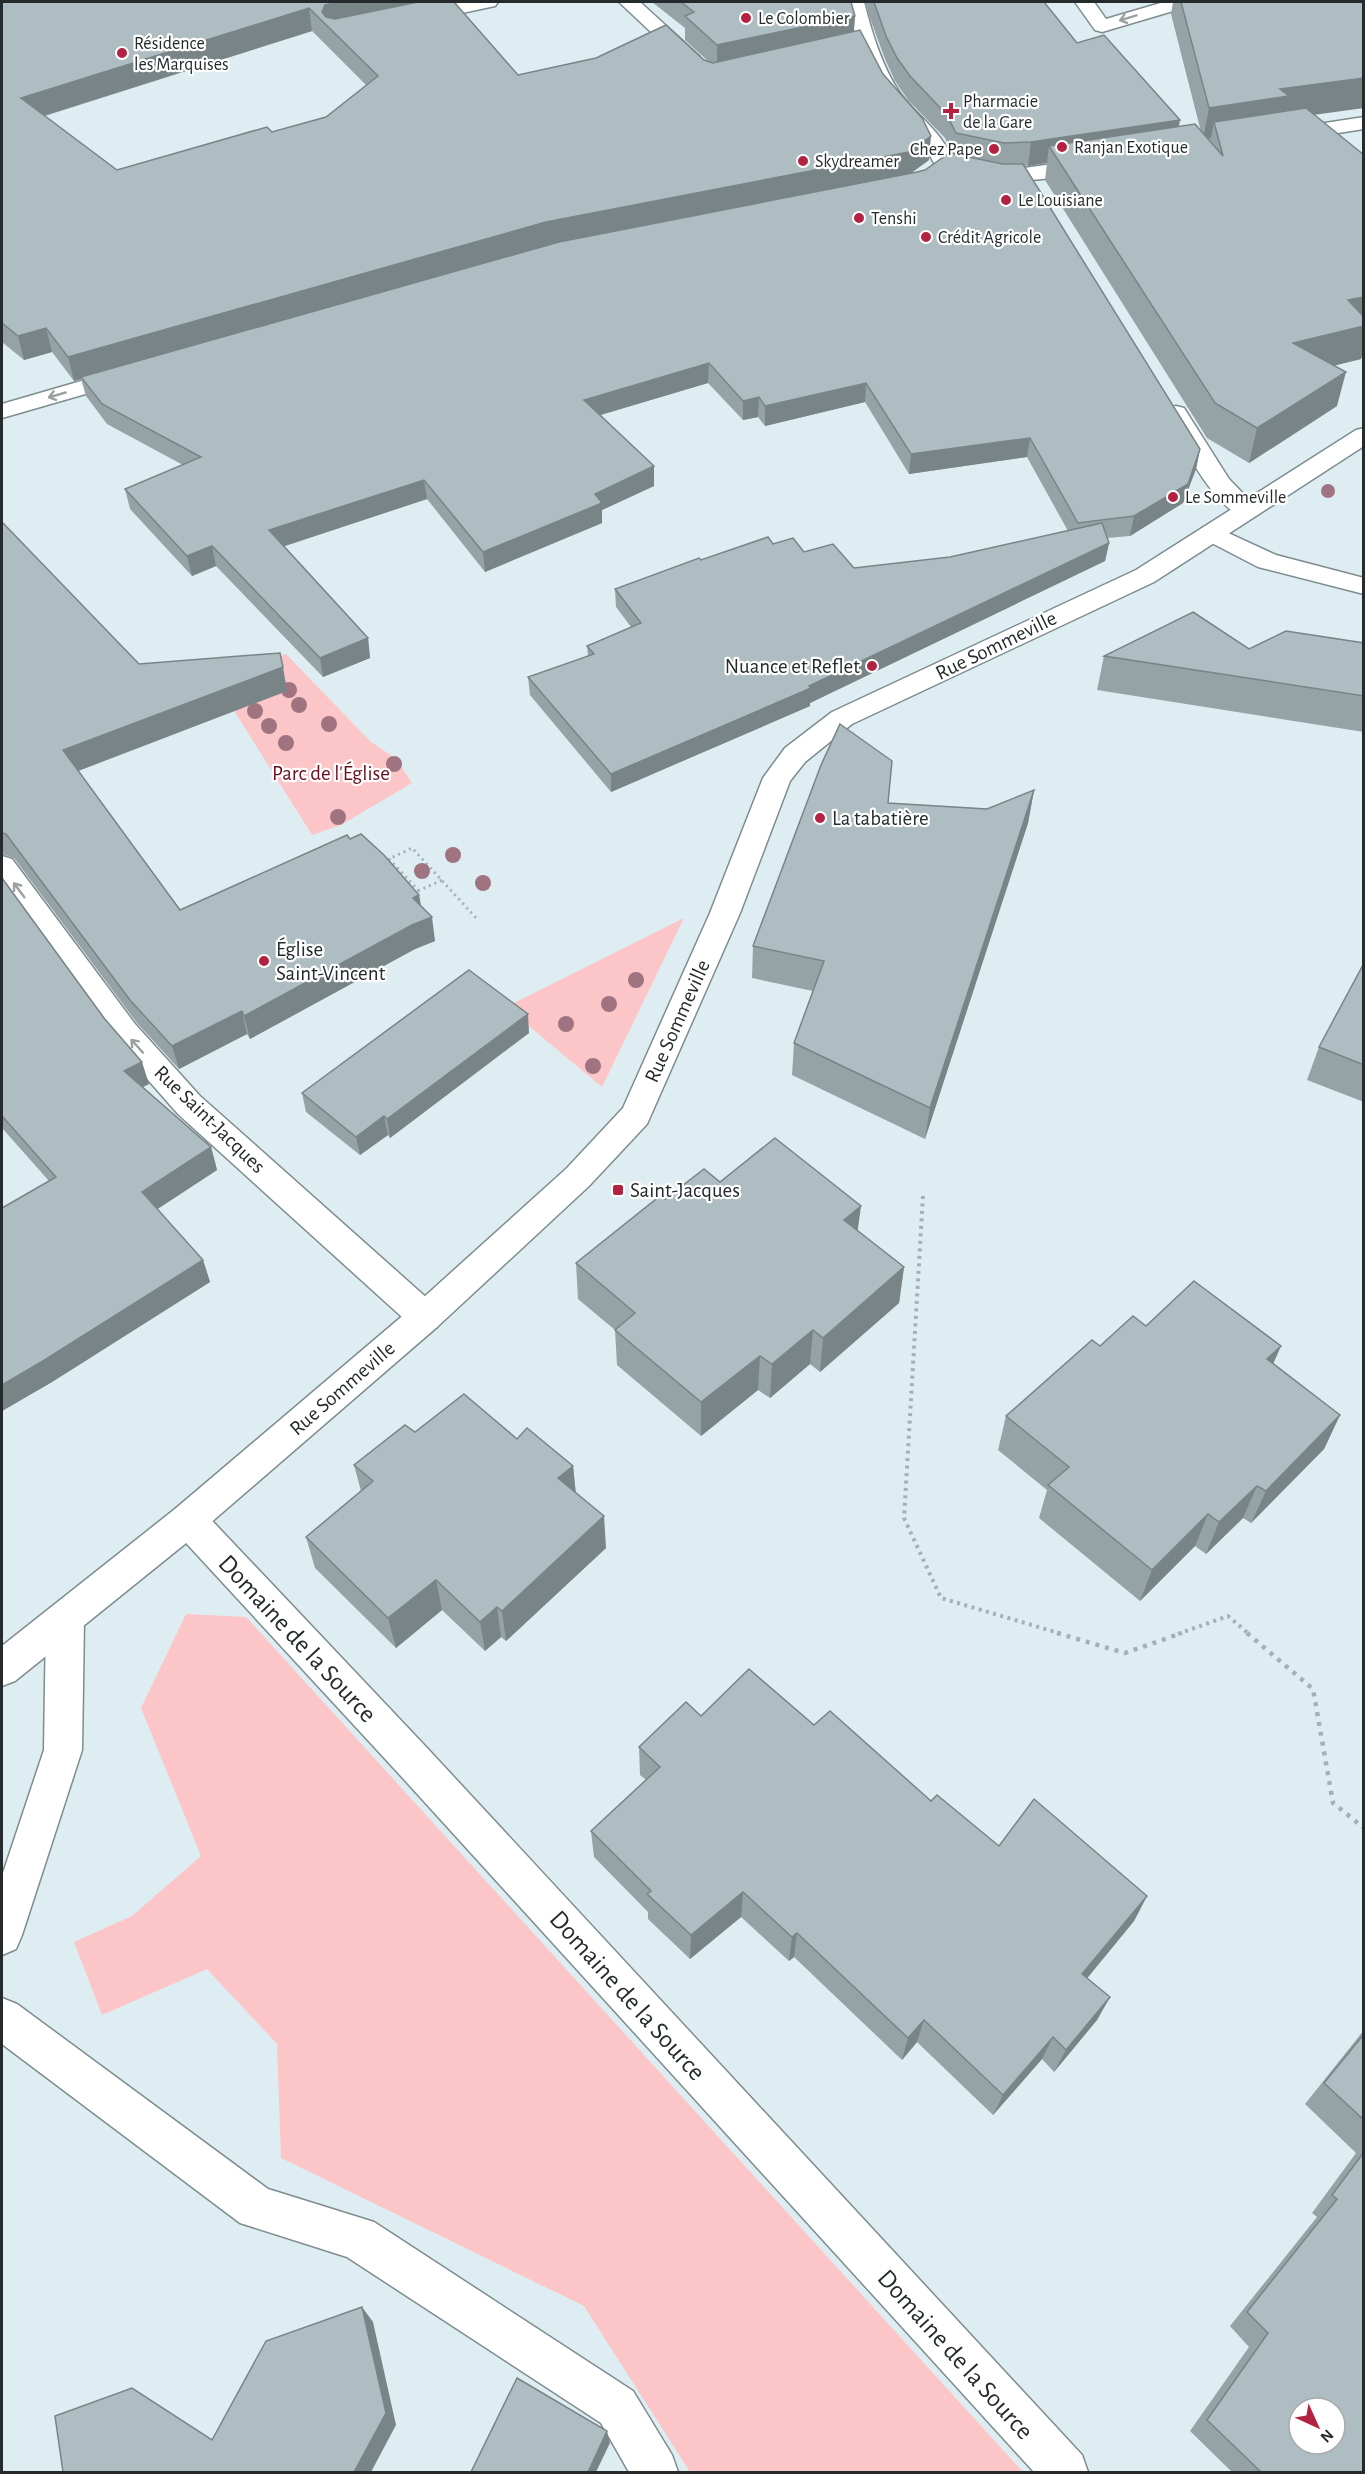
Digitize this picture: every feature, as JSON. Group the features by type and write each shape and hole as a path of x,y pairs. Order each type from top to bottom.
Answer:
{"street":[{"path":"395,21 488,2"},
{"path":"628,2 703,70"},
{"path":"1085,2 1102,26 1183,2"},
{"path":"833,7 856,10 867,44 893,96 941,150 943,163"},
{"path":"845,49 867,44"},
{"path":"1270,137 1364,123"},
{"path":"925,176 943,163 1033,184 1108,162"},
{"path":"2,411 146,369"},
{"path":"1163,393 1219,483 1247,510"},
{"name":"Rue Sommeville","path":"2,1669 65,1621 188,1520 425,1317 578,1177 636,1115 725,913 777,778 795,755 842,718 1075,606 1145,576 1364,435"},
{"path":"1211,533 1267,561 1364,586"},
{"name":"Rue Saint-Jacques","path":"2,866 124,1032 189,1105 425,1317"},
{"name":"Domaine de la Source","path":"188,1520 414,1762 1065,2472"},
{"path":"2,1935 63,1750 65,1621"},
{"path":"2,2019 256,2207 358,2238 617,2407 656,2472"}],"path":[{"path":"419,891 389,859 412,848 478,920"},
{"path":"410,896 442,880"},
{"path":"922,1196 904,1518 941,1598 1125,1653 1228,1616 1313,1689 1333,1803 1364,1828"}],"green space":[{"name":"Parc de l'Église","path":"286,654 370,741 396,759 412,783 341,825 312,835 216,682"},
{"path":"684,918 602,1087 506,1007"},
{"path":"186,1614 246,1617 1023,2472 690,2472 584,2306 281,2158 277,2044 207,1969 102,2015 74,1942 132,1916 201,1856 141,1708"}],"building":[{"path":"2,2 339,2 325,5 322,12 326,17 335,19 418,2 454,2 518,75 596,58 666,25 704,60 713,63 860,30 883,74 922,118 931,136 909,152 546,222 68,357 46,328 18,336 2,323","holes":["309,8 378,76 326,117 272,132 267,127 117,170 21,98"]},
{"name":"Le Colombier","path":"681,2 851,2 855,16 717,45 685,16 694,12"},
{"path":"874,2 1044,2 1077,43 1104,35 1180,120 1031,142 1004,143 956,133 947,115 910,76 897,58 886,36"},
{"path":"1181,2 1364,2 1364,78 1280,89 1289,96 1209,108"},
{"path":"1306,108 1364,155 1364,297 1348,300 1364,317 1364,326 1293,343 1346,372 1257,428 1215,403 1049,146 1195,124 1223,156 1214,122"},
{"path":"949,153 1003,164 1023,164 1200,449 1188,484 1134,516 1078,523 1030,438 911,454 866,383 765,406 759,397 743,401 709,363 584,400 654,466 595,494 602,503 483,552 424,480 269,530 368,638 320,658 212,546 187,556 125,489 201,457 102,404 81,377 559,242 917,172 925,170"},
{"path":"2,522 139,664 280,653 283,667 63,750 180,910 347,835 350,839 361,834 384,855 419,895 413,898 432,917 412,925 244,1016 242,1011 172,1046 130,1000 6,834 2,833"},
{"path":"1102,523 1109,543 809,686 811,688 611,774 528,677 594,654 587,646 641,623 615,589 699,558 701,560 768,537 773,544 793,538 804,552 833,544 854,568 950,557"},
{"path":"1193,612 1249,649 1286,631 1364,643 1364,696 1104,656"},
{"path":"840,724 892,761 888,803 987,809 1034,790 930,1108 794,1043 824,961 753,946 821,765"},
{"path":"2,878 104,1018 142,1062 124,1071 211,1147 142,1192 203,1260 2,1385 2,1208 56,1177 2,1116"},
{"path":"1364,963 1364,1065 1319,1047"},
{"path":"469,970 528,1014 387,1119 384,1116 356,1137 302,1093"},
{"path":"775,1138 861,1206 844,1220 904,1267 823,1338 813,1330 772,1364 760,1356 701,1402 615,1330 635,1313 576,1263 660,1196 665,1199 704,1169 720,1182"},
{"path":"1194,1281 1281,1346 1267,1359 1340,1415 1266,1491 1257,1486 1219,1522 1208,1514 1152,1570 1048,1485 1069,1467 1006,1416 1092,1340 1100,1346 1133,1316 1146,1326"},
{"path":"464,1394 517,1439 527,1428 573,1466 558,1478 604,1516 502,1611 497,1607 480,1622 436,1580 388,1618 306,1537 373,1481 354,1465 405,1425 415,1432"},
{"path":"749,1669 814,1725 830,1711 931,1801 937,1795 999,1846 1034,1799 1147,1896 1082,1974 1110,1997 1066,2050 1053,2037 1003,2095 924,2020 908,2038 797,1933 792,1937 743,1892 691,1935 647,1894 651,1891 591,1831 660,1767 639,1747 686,1702 701,1716"},
{"path":"1364,2034 1364,2120 1324,2083"},
{"path":"1364,2152 1364,2472 1261,2472 1207,2420 1268,2333 1247,2312 1337,2199 1332,2195"},
{"path":"362,2307 386,2413 354,2472 63,2472 55,2416 132,2388 212,2440 266,2341"},
{"path":"517,2378 607,2431 588,2472 471,2472"}],"place":[{"name":"Le Colombier","path":"746,18"},
{"name":"Résidence les Marquises","path":"122,53"},
{"name":"Pharmacie de la Gare","path":"951,111"},
{"name":"Ranjan Exotique","path":"1062,147"},
{"name":"Chez Pape","path":"994,149"},
{"name":"Skydreamer","path":"803,161"},
{"name":"Le Louisiane","path":"1006,200"},
{"name":"Tenshi","path":"859,218"},
{"name":"Crédit Agricole","path":"926,237"},
{"name":"Le Sommeville","path":"1173,497"},
{"name":"Nuance et Reflet","path":"872,666"},
{"name":"La tabatière","path":"820,818"},
{"name":"Église Saint-Vincent","path":"264,961"},
{"name":"Saint-Jacques","path":"618,1190"}]}
